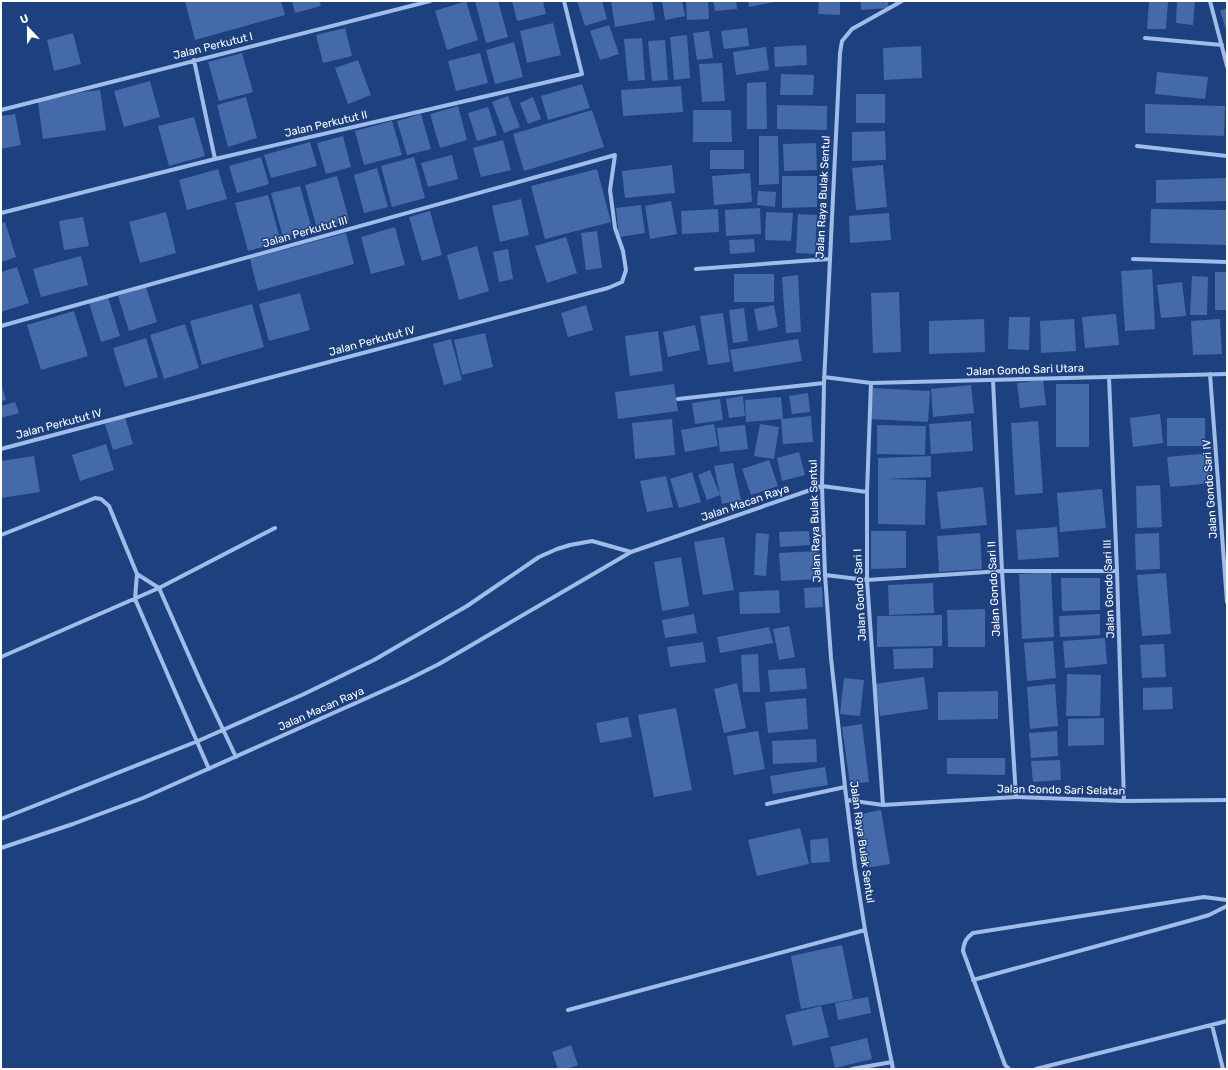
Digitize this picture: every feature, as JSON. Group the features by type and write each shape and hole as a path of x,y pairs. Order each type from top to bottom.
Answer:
{"street":[{"name":"Jalan Perkutut I","path":"1,110 430,1"},
{"name":"Jalan Perkutut II","path":"1,213 215,159 582,74 564,1"},
{"name":"Jalan Raya Bulak Sentul","path":"893,1069 865,930 845,787 831,658 822,486 824,377 840,53 842,41 852,29 902,1"},
{"path":"1210,1 1227,66"},
{"path":"1145,38 1222,45"},
{"path":"194,60 215,159"},
{"path":"1137,146 1227,156"},
{"name":"Jalan Perkutut III","path":"1,326 615,155"},
{"name":"Jalan Perkutut IV","path":"1,449 608,288 622,282 626,270 623,251 615,228 610,190 615,155"},
{"path":"696,269 829,259"},
{"path":"1132,259 1227,262"},
{"name":"Jalan Gondo Sari IV","path":"1210,374 1227,602"},
{"name":"Jalan Gondo Sari Utara","path":"824,377 871,384 1227,374"},
{"name":"Jalan Gondo Sari III","path":"1109,377 1124,800"},
{"name":"Jalan Gondo Sari II","path":"993,380 1002,571 1016,797"},
{"path":"678,399 824,383"},
{"name":"Jalan Gondo Sari I","path":"871,384 867,492 867,580 883,805"},
{"name":"Jalan Macan Raya","path":"1,848 144,798 405,681 439,664 631,552 822,486 867,492"},
{"path":"1,535 95,498 101,499 109,506 137,574 135,599 210,769"},
{"path":"1,657 159,588 275,528"},
{"name":"Jalan Macan Raya","path":"1,819 198,742 304,694 374,660 467,606 539,557 557,549 592,541 631,552"},
{"path":"826,575 867,580 1002,571 1117,571"},
{"path":"137,574 159,588 236,757"},
{"path":"767,804 845,787"},
{"name":"Jalan Gondo Sari Selatan","path":"847,800 883,805 1016,797 1124,800 1227,800"},
{"path":"1009,1069 1005,1065 963,951 963,944 973,933 1204,897 1227,900"},
{"path":"973,980 1198,919 1227,906"},
{"path":"568,1010 865,930"},
{"path":"1036,1069 1227,1021"},
{"path":"1212,1025 1223,1069"},
{"path":"852,1069 892,1062"}],"building":[{"path":"185,1 281,1 285,15 195,40"},
{"path":"292,1 319,1 321,6 295,13"},
{"path":"466,1 478,40 447,50 435,11"},
{"path":"475,1 498,1 508,37 486,43"},
{"path":"512,1 543,1 546,14 517,21"},
{"path":"577,1 602,1 607,19 585,26"},
{"path":"611,1 652,1 655,20 615,27"},
{"path":"662,1 682,1 685,16 665,20"},
{"path":"686,1 708,1 709,19 687,20"},
{"path":"713,1 736,1 737,9 715,11"},
{"path":"748,1 773,1 774,2 749,7"},
{"path":"819,1 840,1 840,15 818,14"},
{"path":"861,1 888,1 889,8 861,10"},
{"path":"1149,1 1168,1 1166,29 1147,29"},
{"path":"1177,1 1195,1 1193,25 1176,23"},
{"path":"1227,8 1227,32 1220,11"},
{"path":"553,23 561,55 527,63 520,31"},
{"path":"609,25 619,54 600,60 590,31"},
{"path":"345,28 352,56 323,63 316,35"},
{"path":"747,28 749,46 724,49 721,31"},
{"path":"709,31 713,58 697,60 693,33"},
{"path":"73,33 81,64 54,71 47,40"},
{"path":"687,35 690,78 674,80 670,37"},
{"path":"642,38 645,80 628,81 624,39"},
{"path":"665,40 668,80 652,81 648,41"},
{"path":"514,42 523,77 495,84 486,50"},
{"path":"806,45 807,65 775,67 774,47"},
{"path":"921,46 922,78 884,80 883,48"},
{"path":"766,47 769,70 736,75 733,52"},
{"path":"242,53 253,92 219,101 208,62"},
{"path":"480,53 488,83 456,91 448,61"},
{"path":"358,60 371,95 348,104 335,68"},
{"path":"722,63 725,101 702,102 699,64"},
{"path":"1157,72 1208,77 1205,99 1155,94"},
{"path":"781,74 814,75 813,95 780,95"},
{"path":"150,81 160,117 124,127 114,91"},
{"path":"766,82 767,129 747,129 747,83"},
{"path":"582,84 590,108 548,120 541,96"},
{"path":"681,86 683,112 623,116 621,90"},
{"path":"100,90 106,130 43,139 38,102 83,92"},
{"path":"856,94 885,94 885,123 856,123"},
{"path":"508,96 520,127 504,133 492,102"},
{"path":"246,97 257,138 228,147 217,105"},
{"path":"533,97 541,119 528,124 520,103"},
{"path":"1145,104 1225,106 1224,136 1145,133"},
{"path":"777,105 827,106 827,130 777,129"},
{"path":"458,106 467,140 440,148 430,114"},
{"path":"488,107 497,135 477,141 468,113"},
{"path":"592,110 604,147 524,171 513,134"},
{"path":"693,110 731,110 732,142 693,142"},
{"path":"15,114 21,145 1,149 1,116"},
{"path":"421,114 431,149 407,155 397,121"},
{"path":"194,117 205,156 169,166 158,126"},
{"path":"392,121 402,155 364,165 355,131"},
{"path":"885,131 886,160 852,161 852,132"},
{"path":"343,136 351,167 326,174 317,143"},
{"path":"759,136 778,136 779,184 759,185"},
{"path":"503,140 511,170 481,177 473,148"},
{"path":"310,142 317,166 271,178 264,155"},
{"path":"816,143 817,170 784,171 783,144"},
{"path":"710,150 744,150 744,169 710,169"},
{"path":"452,155 458,179 428,187 421,163"},
{"path":"261,157 269,184 237,193 229,166"},
{"path":"414,157 425,198 392,207 381,166"},
{"path":"672,165 675,193 625,198 622,171"},
{"path":"883,165 887,207 856,210 852,168"},
{"path":"377,168 388,207 364,213 354,175"},
{"path":"218,169 227,199 187,210 179,180"},
{"path":"597,169 611,222 545,239 531,186"},
{"path":"750,173 752,202 714,205 712,176"},
{"path":"337,176 349,220 317,229 305,185"},
{"path":"782,176 817,176 817,207 782,208"},
{"path":"1227,178 1227,201 1156,203 1156,180"},
{"path":"300,186 312,229 283,237 271,193"},
{"path":"758,191 776,192 775,207 757,205"},
{"path":"268,195 281,242 248,251 235,203"},
{"path":"521,199 529,235 500,242 492,206"},
{"path":"671,201 677,234 650,239 645,206"},
{"path":"641,205 645,233 619,237 616,208"},
{"path":"760,208 761,234 726,236 725,210"},
{"path":"718,209 719,232 682,234 681,211"},
{"path":"1151,209 1227,210 1227,245 1150,243"},
{"path":"430,211 442,255 422,261 409,217"},
{"path":"166,212 176,253 140,263 129,222"},
{"path":"766,212 793,213 791,241 765,240"},
{"path":"889,213 891,240 850,243 849,216"},
{"path":"798,214 817,215 815,254 796,253"},
{"path":"83,217 89,246 64,250 59,221"},
{"path":"5,222 16,257 1,262 1,223"},
{"path":"395,227 405,265 371,274 361,237"},
{"path":"597,231 602,268 586,270 581,233"},
{"path":"346,233 354,264 258,291 250,259"},
{"path":"566,237 577,273 547,283 535,246"},
{"path":"754,239 755,252 730,254 729,240"},
{"path":"477,246 489,291 459,300 447,255"},
{"path":"508,249 513,279 499,282 493,252"},
{"path":"81,256 88,285 41,297 33,269"},
{"path":"17,267 29,303 1,312 1,272"},
{"path":"1152,269 1155,329 1125,331 1121,271"},
{"path":"1215,272 1227,272 1227,310 1215,310"},
{"path":"734,274 774,274 774,302 734,302"},
{"path":"798,275 801,332 786,333 782,277"},
{"path":"1192,276 1208,277 1207,315 1190,315"},
{"path":"1182,282 1186,316 1161,318 1157,285"},
{"path":"146,287 157,322 129,331 118,296"},
{"path":"899,292 901,352 873,353 871,293"},
{"path":"300,293 310,330 269,341 259,304"},
{"path":"108,297 120,336 101,342 89,303"},
{"path":"252,304 264,347 202,365 190,321"},
{"path":"586,305 593,330 568,337 561,313"},
{"path":"774,305 778,327 758,331 754,309"},
{"path":"744,308 748,341 733,343 729,310"},
{"path":"74,311 88,356 41,370 27,325"},
{"path":"723,313 730,362 708,365 700,316"},
{"path":"1116,314 1119,345 1085,348 1082,317"},
{"path":"1009,317 1030,317 1029,350 1008,349"},
{"path":"984,319 985,352 929,354 929,321"},
{"path":"1074,319 1076,351 1041,353 1040,321"},
{"path":"1220,319 1222,354 1193,355 1191,321"},
{"path":"185,324 199,368 164,379 150,335"},
{"path":"695,325 700,350 668,357 663,332"},
{"path":"658,331 663,371 630,376 625,336"},
{"path":"485,333 493,367 462,375 454,340"},
{"path":"146,338 158,377 125,387 113,348"},
{"path":"451,339 462,380 444,385 433,344"},
{"path":"798,339 802,361 734,372 730,350"},
{"path":"1043,380 1046,405 1020,408 1017,383"},
{"path":"1,383 6,400 1,401"},
{"path":"674,384 678,411 618,419 615,392"},
{"path":"1056,384 1089,384 1089,447 1056,447"},
{"path":"971,385 974,413 933,417 931,389"},
{"path":"873,388 930,391 928,422 871,419"},
{"path":"808,393 810,412 792,414 789,396"},
{"path":"743,396 745,416 729,418 726,399"},
{"path":"781,397 783,419 811,416 813,442 783,444 781,419 746,422 745,400"},
{"path":"720,399 723,420 695,424 692,403"},
{"path":"15,402 19,413 1,418 1,406"},
{"path":"1160,414 1163,443 1133,447 1130,418"},
{"path":"125,417 133,444 113,450 105,424"},
{"path":"1167,418 1205,418 1205,446 1167,446"},
{"path":"672,419 675,455 635,459 632,423"},
{"path":"971,421 973,451 931,454 929,424"},
{"path":"1038,421 1043,493 1015,495 1011,423"},
{"path":"714,424 718,446 685,452 681,430"},
{"path":"760,424 779,427 774,459 754,456"},
{"path":"745,425 748,449 720,452 717,428"},
{"path":"877,425 926,426 925,455 877,454"},
{"path":"106,444 114,470 80,481 72,455"},
{"path":"799,452 805,475 782,481 777,458"},
{"path":"1210,453 1212,483 1170,487 1167,457"},
{"path":"34,456 40,492 1,498 1,461"},
{"path":"931,456 931,477 886,479 926,480 925,525 878,524 878,458"},
{"path":"769,460 778,486 751,495 742,469"},
{"path":"733,463 741,500 722,504 714,466"},
{"path":"710,470 720,495 707,500 698,475"},
{"path":"692,472 701,502 679,508 670,479"},
{"path":"666,476 673,507 647,512 640,481"},
{"path":"1160,485 1162,527 1137,528 1136,486"},
{"path":"983,487 987,525 941,529 937,492"},
{"path":"1102,489 1106,528 1060,532 1057,493"},
{"path":"1057,527 1059,557 1018,560 1016,530"},
{"path":"809,531 810,545 780,547 779,532"},
{"path":"871,531 906,531 906,568 871,569"},
{"path":"756,533 769,534 766,576 754,575"},
{"path":"980,533 982,569 939,572 937,536"},
{"path":"1159,533 1160,569 1136,570 1135,534"},
{"path":"724,537 734,590 703,595 694,542"},
{"path":"817,551 819,579 781,581 779,553"},
{"path":"681,557 689,606 662,611 654,562"},
{"path":"1051,572 1054,637 1022,639 1019,574"},
{"path":"1166,573 1171,634 1142,636 1137,575"},
{"path":"1061,578 1100,578 1100,610 1062,611"},
{"path":"933,583 934,613 889,615 888,585"},
{"path":"822,587 823,607 805,608 804,588"},
{"path":"779,590 780,613 740,614 739,592"},
{"path":"985,609 985,647 948,647 947,610"},
{"path":"694,614 697,633 665,638 662,620"},
{"path":"1100,614 1100,635 1060,637 1059,616"},
{"path":"942,615 942,646 877,647 877,616"},
{"path":"789,626 795,657 779,660 773,629"},
{"path":"769,627 773,643 720,653 717,637"},
{"path":"1105,638 1107,664 1065,668 1063,641"},
{"path":"1053,641 1056,678 1027,681 1024,643"},
{"path":"703,642 706,662 670,667 667,647"},
{"path":"1164,644 1166,677 1142,678 1140,645"},
{"path":"933,648 933,668 894,669 893,649"},
{"path":"758,654 760,692 743,692 741,655"},
{"path":"805,668 807,689 770,692 768,670"},
{"path":"1067,674 1101,675 1100,716 1066,716"},
{"path":"924,677 928,709 880,716 875,684"},
{"path":"844,678 864,680 860,716 840,714"},
{"path":"737,683 746,728 724,733 714,689"},
{"path":"1055,684 1058,726 1030,729 1027,687"},
{"path":"1172,687 1173,709 1143,710 1143,688"},
{"path":"998,691 998,719 938,720 938,692"},
{"path":"806,698 808,729 768,733 765,702"},
{"path":"676,708 692,790 654,797 638,715"},
{"path":"628,717 632,737 600,743 596,723"},
{"path":"1104,718 1104,745 1068,746 1068,719"},
{"path":"862,724 869,782 850,784 842,727"},
{"path":"758,731 765,769 734,775 727,736"},
{"path":"1057,731 1058,756 1031,758 1029,733"},
{"path":"816,739 817,762 773,764 772,741"},
{"path":"947,758 1005,758 1005,775 947,774"},
{"path":"1060,760 1061,780 1033,782 1031,761"},
{"path":"825,767 828,785 773,794 770,776"},
{"path":"881,810 890,864 865,868 856,815"},
{"path":"800,828 809,864 757,876 748,840"},
{"path":"828,838 830,862 811,863 810,840"},
{"path":"842,945 853,999 801,1009 791,956"},
{"path":"868,997 871,1013 838,1020 835,1003"},
{"path":"821,1006 829,1037 793,1046 785,1015"},
{"path":"867,1038 872,1059 835,1068 830,1047"},
{"path":"571,1045 578,1065 567,1069 558,1069 552,1052"}]}
